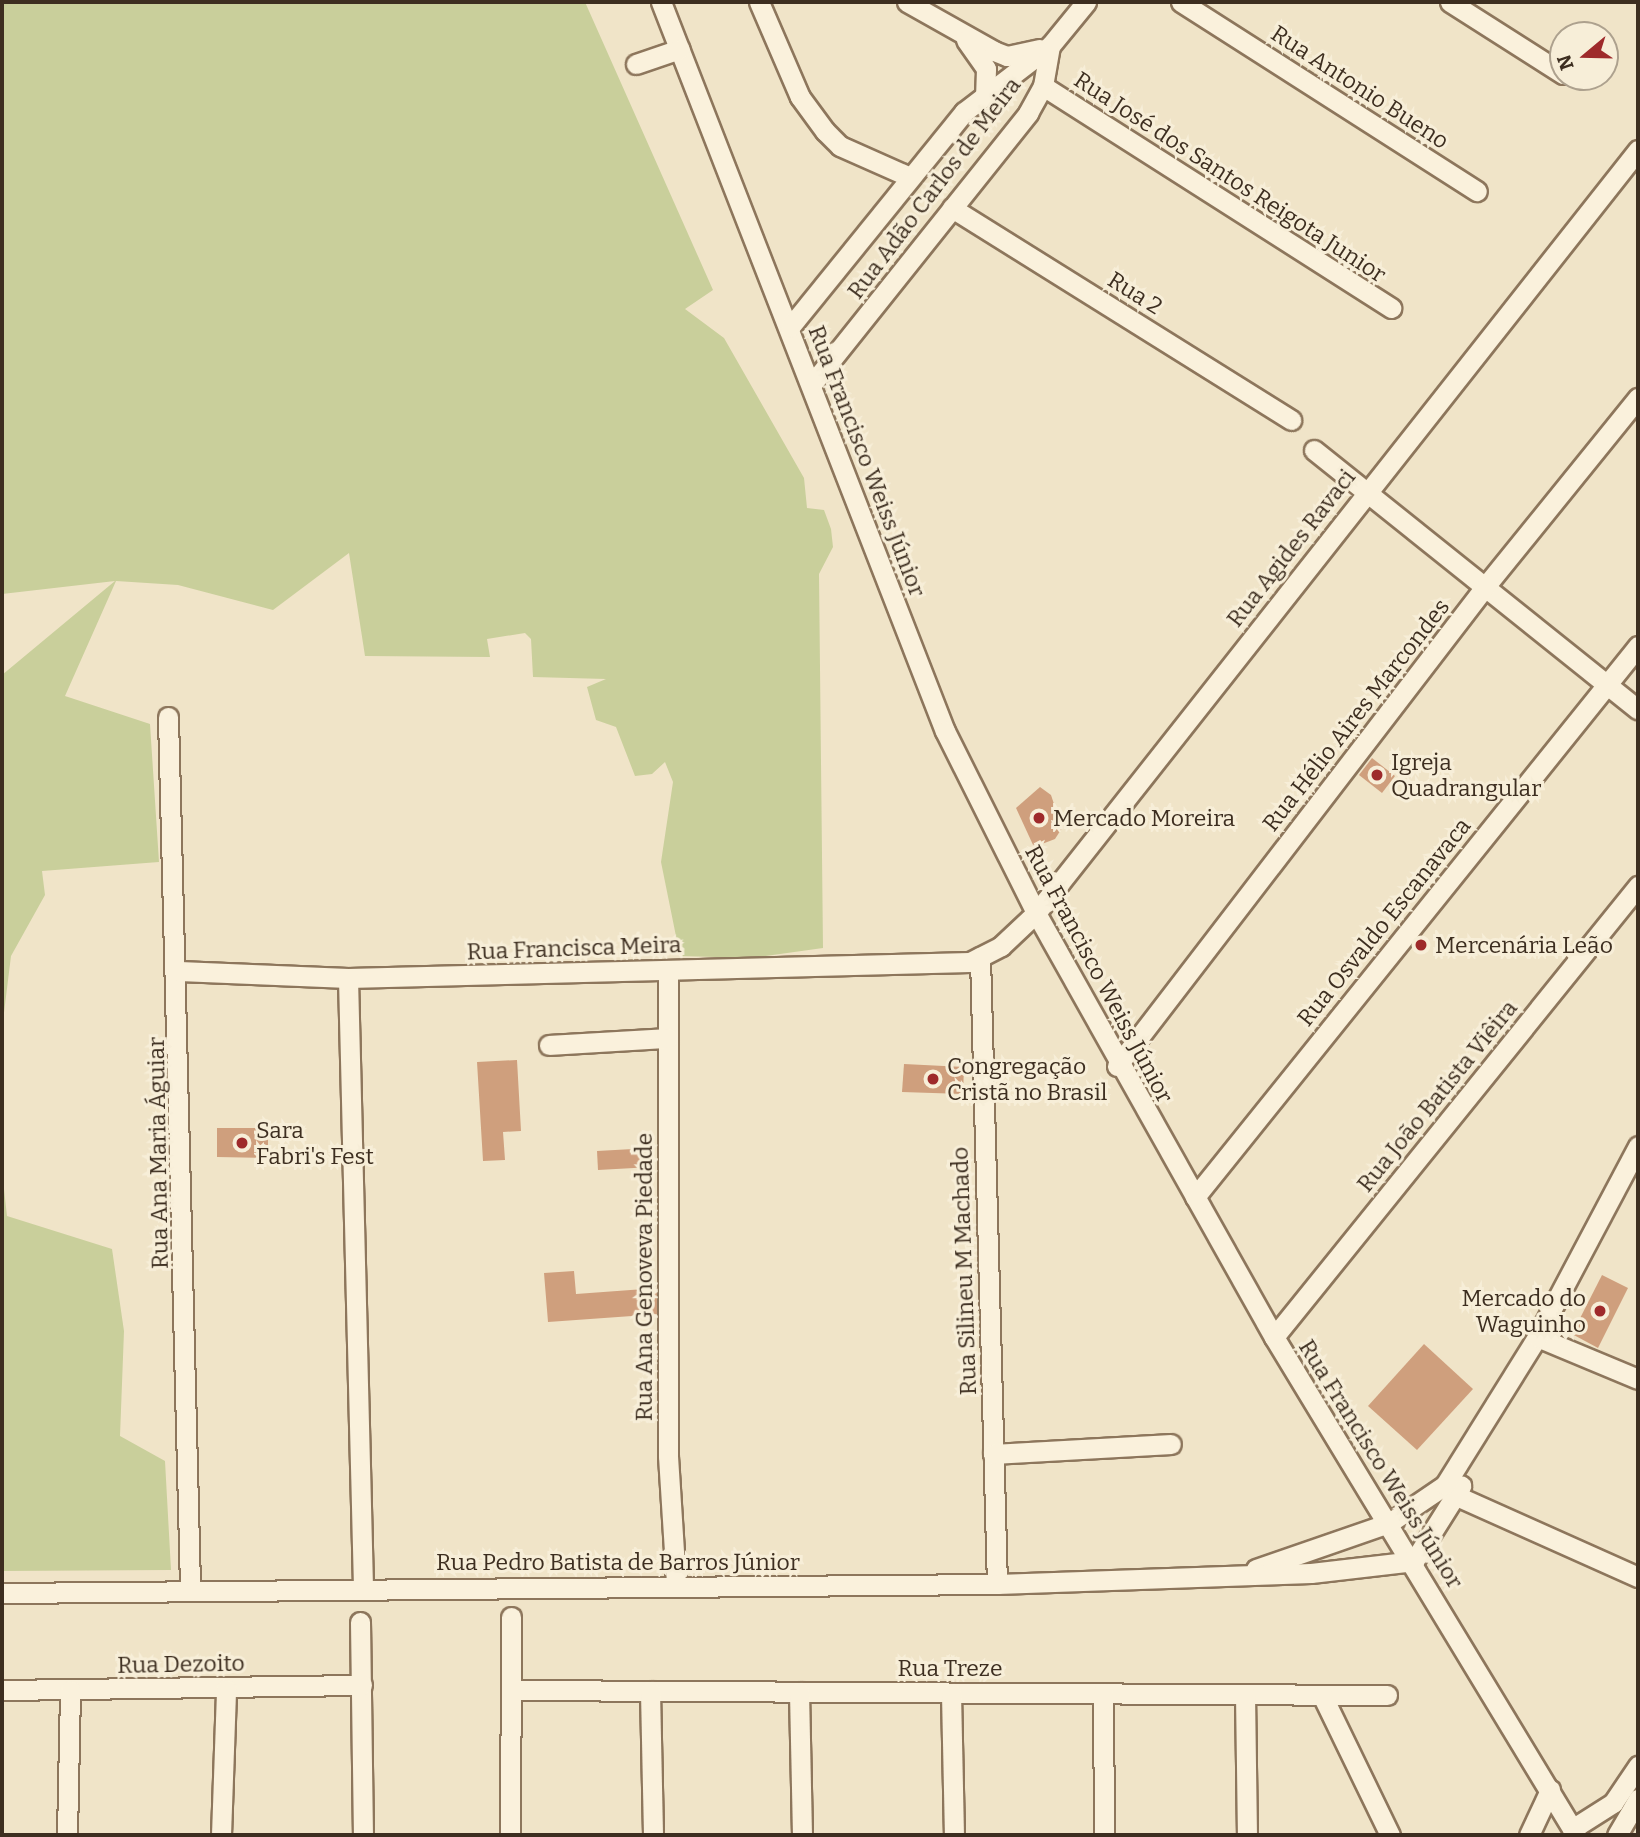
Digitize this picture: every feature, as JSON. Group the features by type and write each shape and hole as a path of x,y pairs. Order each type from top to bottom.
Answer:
{"street":[{"name":"Rua Francisco Weiss Júnior","path":"661,2 790,327 945,731 1036,914 1117,1066 1274,1337 1414,1562 1574,1832"},
{"path":"759,2 796,87 825,131 839,146 910,177"},
{"path":"907,2 966,39 1007,56 1050,46"},
{"name":"Rua Adão Carlos de Meira","path":"790,327 910,177 985,95 1050,46 1086,2"},
{"name":"Rua Antonio Bueno","path":"1181,2 1477,191"},
{"path":"1450,2 1549,65"},
{"path":"966,39 986,69 985,95"},
{"name":"Rua Adão Carlos de Meira","path":"812,384 952,208 1043,86 1050,46"},
{"path":"636,64 680,49"},
{"name":"Rua José dos Santos Reigota Junior","path":"1043,86 1391,309"},
{"name":"Rua Agides Ravaci","path":"975,959 1036,914 1365,493 1638,150"},
{"name":"Rua 2","path":"952,208 1291,420"},
{"name":"Rua Hélio Aires Marcondes","path":"1117,1066 1484,588 1638,398"},
{"path":"1314,450 1638,710"},
{"name":"Rua Osvaldo Escanavaca","path":"1195,1197 1638,646"},
{"name":"Rua Ana Maria Águiar","path":"168,718 179,971 190,1589"},
{"name":"Rua João Batista Viêira","path":"1274,1337 1638,886"},
{"name":"Rua Francisca Meira","path":"179,971 348,978 975,959"},
{"name":"Rua Silineu M Machado","path":"975,959 997,1584"},
{"name":"Rua Ana Genoveva Piedade","path":"668,970 668,1456 676,1584"},
{"path":"348,978 363,1586"},
{"path":"549,1045 668,1038"},
{"path":"1414,1562 1452,1491 1468,1452 1537,1337 1638,1146"},
{"path":"1537,1337 1638,1379"},
{"path":"993,1454 1171,1444"},
{"path":"1452,1491 1638,1577"},
{"name":"Rua Pedro Batista de Barros Júnior","path":"1235,1576 1389,1522 1452,1491"},
{"name":"Rua Pedro Batista de Barros Júnior","path":"2,1593 363,1586 997,1584 1235,1576 1414,1562"},
{"path":"510,1835 511,1617"},
{"path":"360,1622 363,1835"},
{"name":"Rua Dezoito","path":"2,1690 226,1689 362,1685"},
{"path":"220,1835 226,1689"},
{"path":"67,1835 70,1690"},
{"name":"Rua Treze","path":"512,1690 1387,1695"},
{"path":"650,1691 653,1835"},
{"path":"799,1692 802,1835"},
{"path":"951,1693 954,1835"},
{"path":"1103,1693 1104,1835"},
{"path":"1245,1694 1247,1835"},
{"path":"1322,1695 1390,1835"},
{"path":"1574,1832 1614,1803 1637,1769"},
{"path":"1529,1835 1550,1790"},
{"path":"1617,1835 1638,1798"}],"green space":[{"path":"2,2 585,2 713,290 685,309 724,338 804,478 807,508 824,510 831,529 833,547 819,574 823,948 752,958 680,956 661,862 673,782 665,762 652,774 635,776 616,727 596,720 587,687 606,679 533,677 531,639 525,633 487,639 490,657 365,656 349,553 273,610 178,585 116,581 65,696 150,724 159,862 42,871 45,895 11,956 2,1029 2,675 115,581 2,594"},
{"path":"2,1171 7,1216 112,1249 124,1331 120,1436 165,1461 171,1570 2,1571"}],"building":[{"name":"Igreja Quadrangular","path":"1372,758 1395,776 1382,793 1359,775"},
{"name":"Mercado Moreira","path":"1040,787 1051,795 1062,828 1055,839 1034,847 1016,808"},
{"path":"517,1060 521,1131 503,1132 505,1160 483,1161 477,1062"},
{"name":"Congregação Cristã no Brasil","path":"904,1064 964,1067 963,1094 902,1092"},
{"name":"Sara Fabri's Fest","path":"217,1128 268,1128 268,1158 217,1157"},
{"path":"651,1148 652,1167 598,1170 597,1151"},
{"path":"574,1271 576,1294 658,1288 660,1314 548,1322 544,1273"},
{"name":"Mercado do Waguinho","path":"1602,1275 1628,1288 1598,1348 1572,1334"},
{"path":"1424,1344 1473,1389 1417,1450 1368,1406"}],"place":[{"name":"Igreja Quadrangular","path":"1377,775"},
{"name":"Mercado Moreira","path":"1039,818"},
{"name":"Mercenária Leão","path":"1421,945"},
{"name":"Congregação Cristã no Brasil","path":"933,1079"},
{"name":"Sara Fabri's Fest","path":"242,1143"},
{"name":"Mercado do Waguinho","path":"1600,1311"}]}
